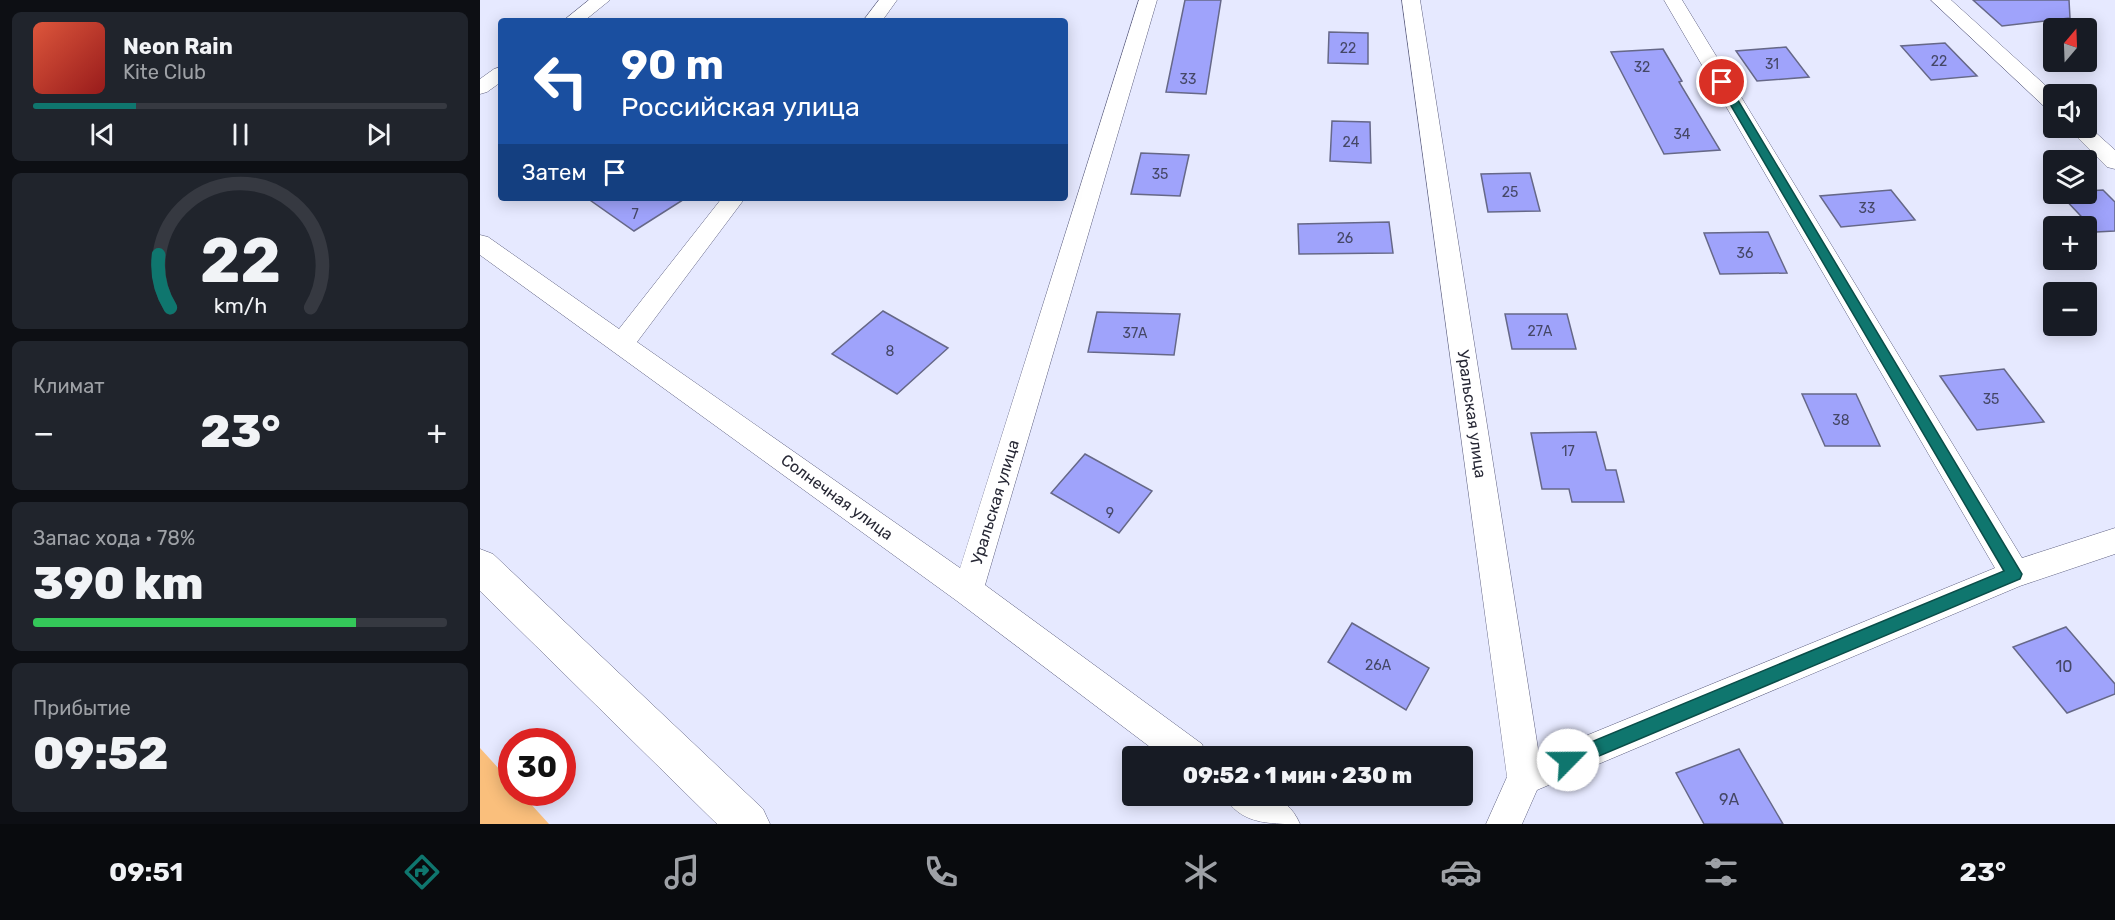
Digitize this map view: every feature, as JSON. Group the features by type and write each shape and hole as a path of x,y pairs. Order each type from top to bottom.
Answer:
{"main road":[{"path":"480,566 748,824"}],"street":[{"path":"576,18 601,0"},
{"path":"874,18 888,0"},
{"name":"Уральская улица","path":"968,591 1148,0"},
{"name":"Уральская улица","path":"1411,0 1526,778"},
{"path":"1673,0 2014,574"},
{"path":"1940,0 2043,95"},
{"path":"480,88 498,75"},
{"path":"2089,138 2115,162"},
{"path":"622,342 732,201"},
{"name":"Солнечная улица","path":"480,243 622,342 968,591 1177,746"},
{"path":"1504,824 1526,778 2014,574 2115,541"},
{"path":"1257,806 1282,824"}],"shaded area":[{"path":"480,748 498,768 498,806 533,806 549,824 480,824"}],"building":[{"path":"1185,0 1221,0 1206,94 1166,92"},
{"path":"1973,0 2069,0 2070,18 2043,18 2043,21 2002,26"},
{"path":"1329,32 1368,33 1368,64 1328,63"},
{"path":"1945,43 1977,76 1931,80 1901,46"},
{"path":"1786,47 1809,77 1757,81 1736,51"},
{"path":"1663,49 1682,81 1679,82 1720,150 1664,154 1611,52"},
{"path":"1332,121 1370,122 1371,163 1330,161"},
{"path":"1141,153 1189,155 1180,196 1131,194"},
{"path":"1530,173 1540,211 1488,212 1481,174"},
{"path":"1891,190 1915,220 1841,227 1820,196"},
{"path":"2097,190 2103,190 2115,202 2115,231 2097,232 2097,216 2081,216 2069,204 2097,204"},
{"path":"591,201 681,201 634,231"},
{"path":"1389,222 1393,253 1299,254 1298,224"},
{"path":"1768,232 1787,273 1720,274 1704,233"},
{"path":"883,311 948,348 897,394 832,354"},
{"path":"1097,312 1180,314 1174,355 1088,352"},
{"path":"1505,314 1567,314 1576,349 1512,349"},
{"path":"2004,369 2044,422 1977,430 1940,376"},
{"path":"1802,394 1856,394 1880,446 1825,446"},
{"path":"1596,432 1606,470 1616,470 1624,502 1572,502 1569,489 1542,489 1531,433"},
{"path":"1085,454 1152,491 1119,533 1051,493"},
{"path":"1352,623 1429,668 1406,710 1328,662"},
{"path":"2066,627 2115,684 2115,694 2067,713 2013,647"},
{"path":"1739,749 1783,824 1704,824 1676,773"}],"route":[{"path":"1568,760 2014,574 1722,82"}]}
